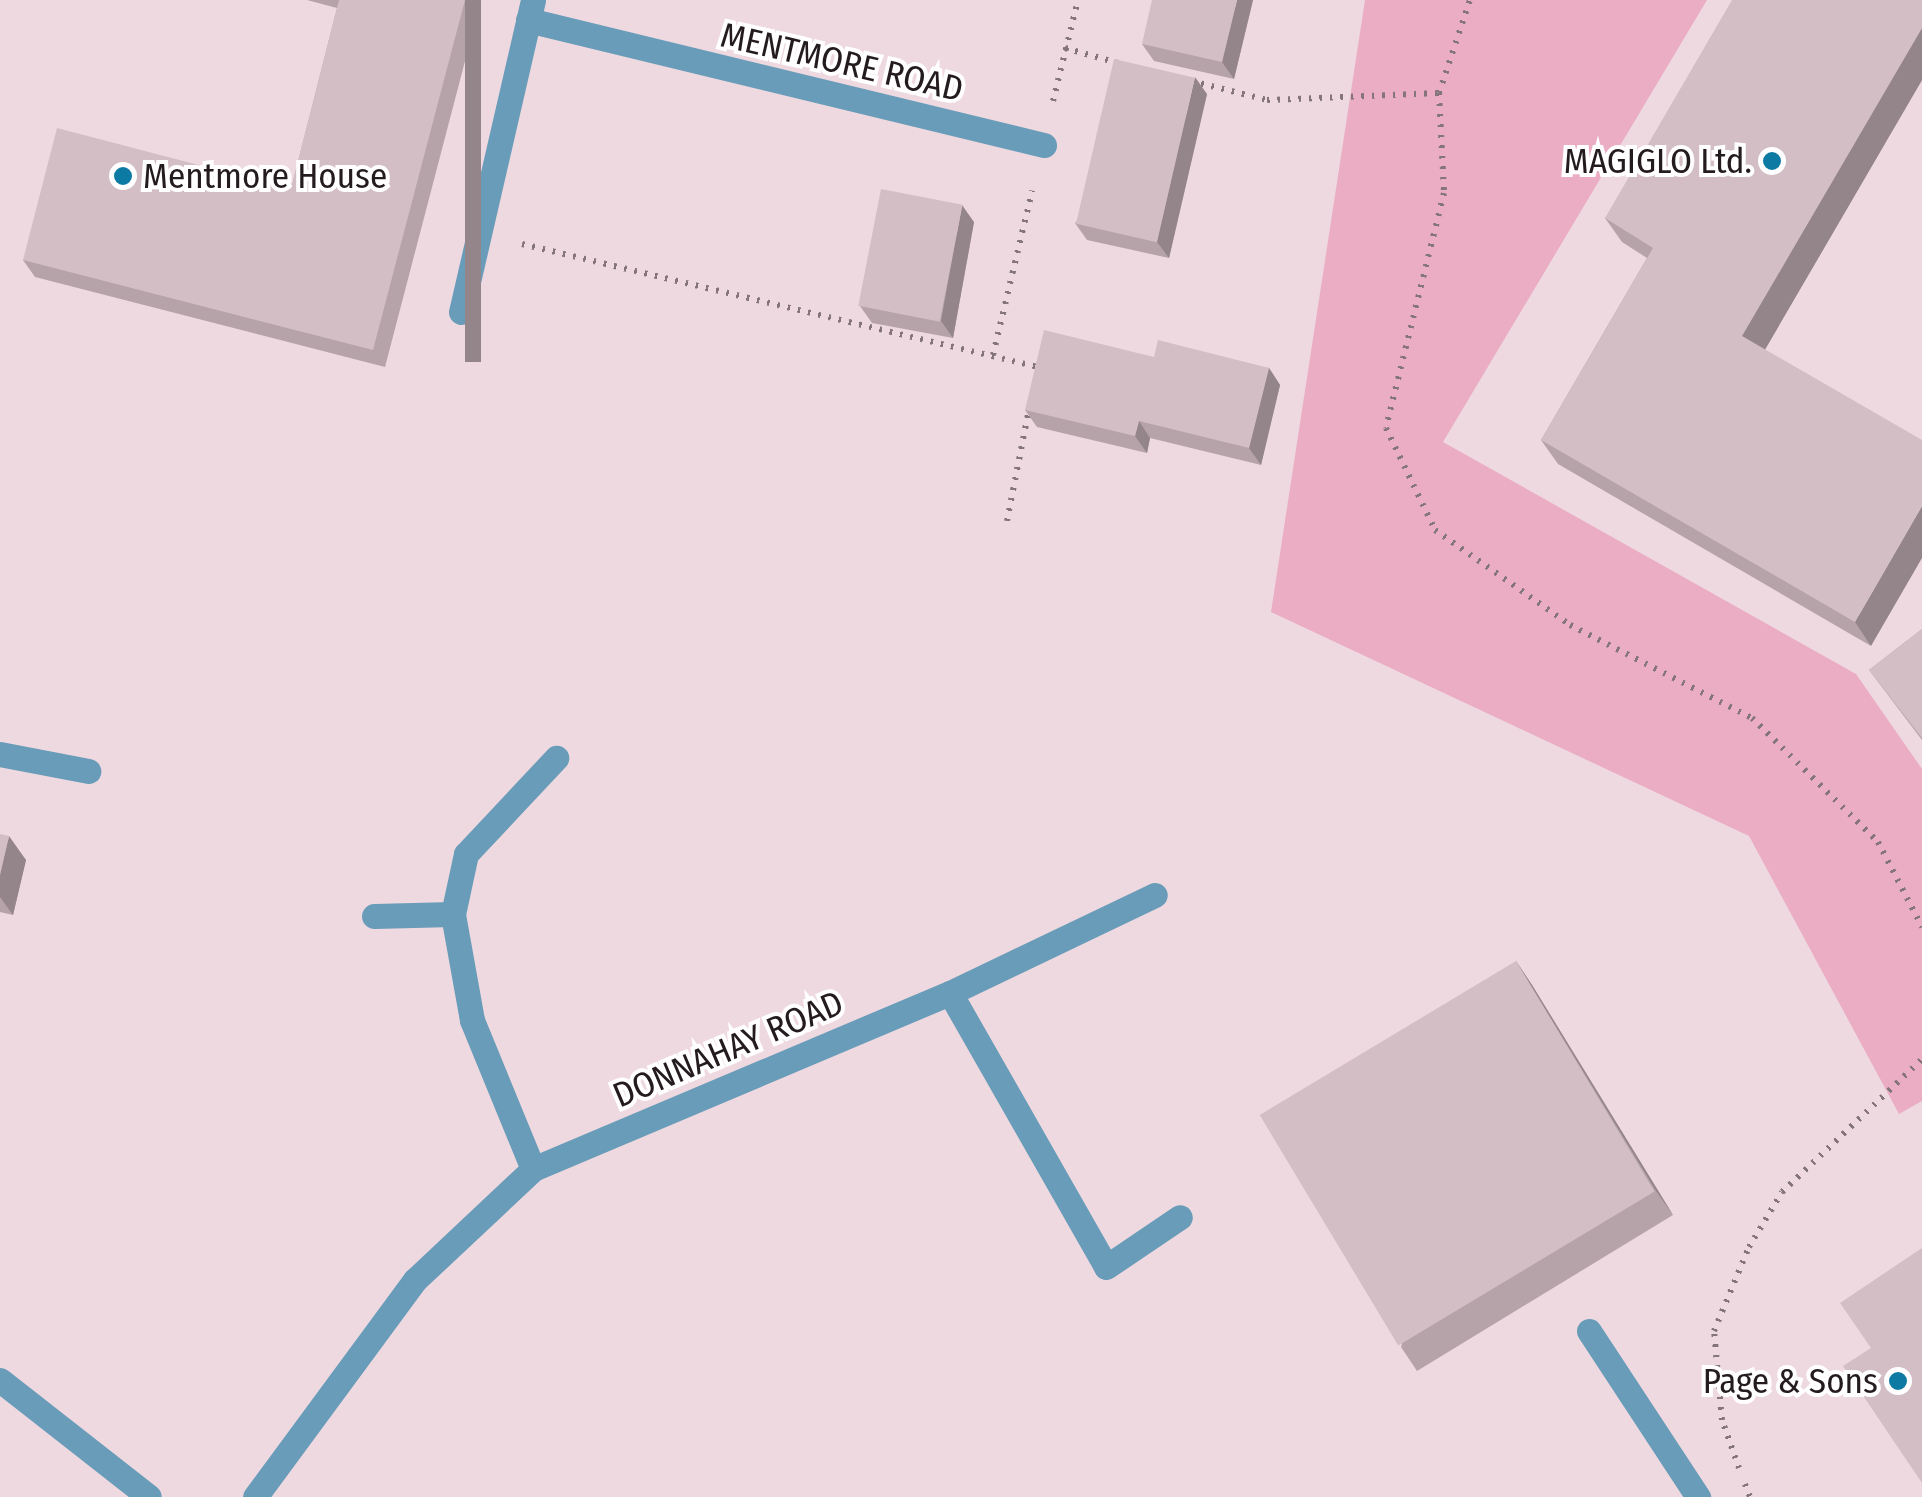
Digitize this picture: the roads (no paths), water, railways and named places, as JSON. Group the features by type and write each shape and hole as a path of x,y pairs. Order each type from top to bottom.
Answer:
{"street":[{"name":"MENTMORE ROAD","path":"531,10 1044,146"},
{"path":"461,312 531,10"},
{"path":"0,754 88,770"},
{"path":"533,1168 472,1020 453,914 466,854 556,758"},
{"name":"DONNAHAY ROAD","path":"255,1497 414,1280 533,1168 950,994 1154,894"},
{"path":"374,916 453,914"},
{"path":"950,994 1106,1268 1180,1218"},
{"path":"1589,1330 1698,1497"},
{"path":"0,1380 149,1497"}],"place":[{"name":"MAGIGLO Ltd.","path":"1772,161"},
{"name":"Mentmore House","path":"123,176"},
{"name":"Page & Sons","path":"1898,1381"}]}
